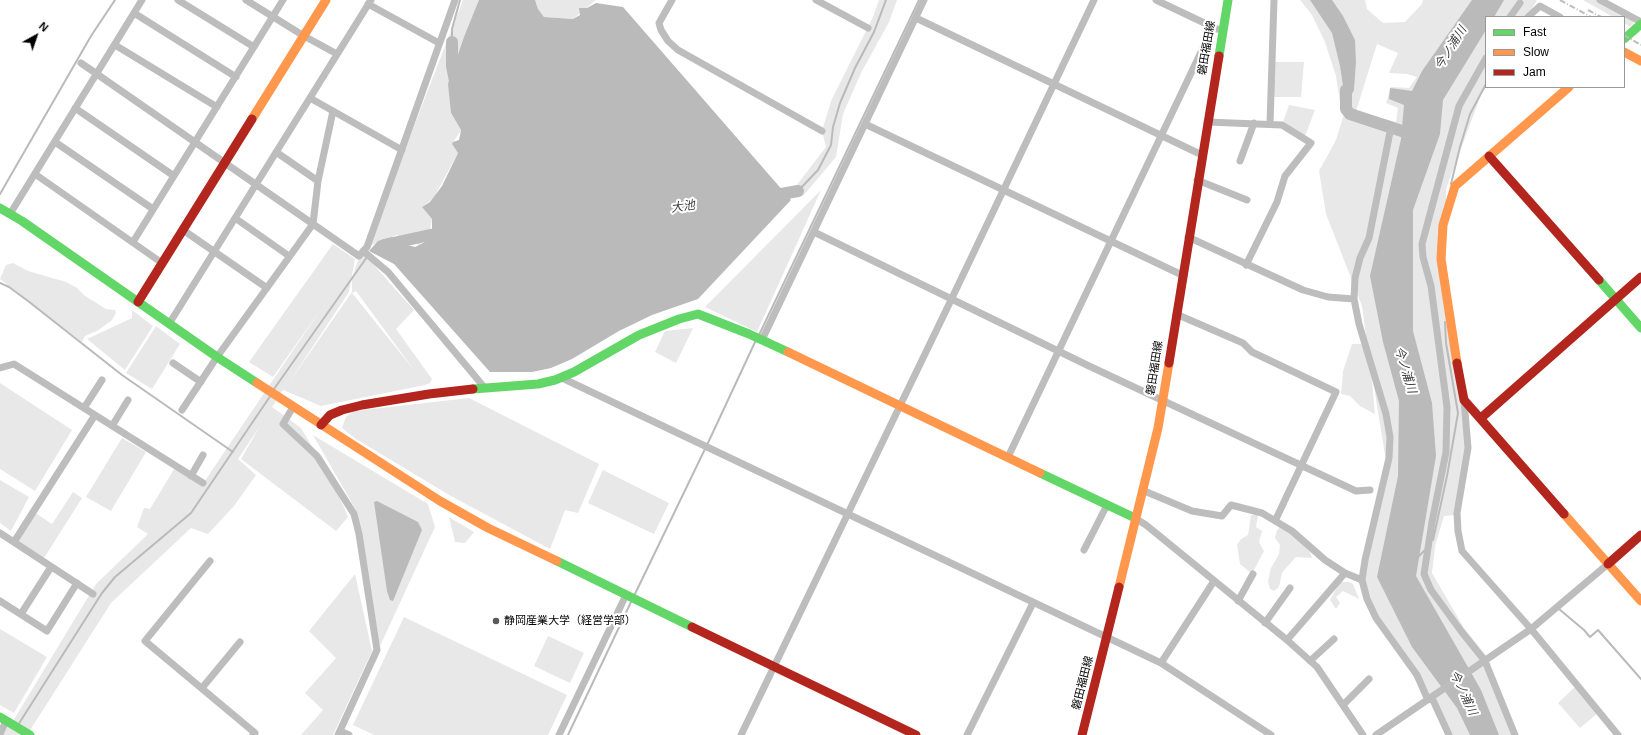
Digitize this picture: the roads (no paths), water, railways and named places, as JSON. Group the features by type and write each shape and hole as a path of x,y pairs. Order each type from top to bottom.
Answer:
{"street":[{"path":"10,214 142,0"},
{"path":"178,0 254,47"},
{"path":"246,0 304,36 337,54"},
{"path":"133,242 283,0"},
{"path":"138,302 226,163 326,0"},
{"path":"81,63 359,256 368,247 455,0"},
{"path":"672,0 659,23 660,30 668,41 678,50 822,130"},
{"path":"816,0 868,28"},
{"path":"762,340 924,0"},
{"path":"741,735 1094,0"},
{"path":"1008,457 1161,135 1217,29 1156,0"},
{"name":"磐田福田線","path":"1082,735 1158,428 1207,122 1217,29 1228,0"},
{"path":"1270,124 1274,0"},
{"path":"1600,0 1641,23 1625,38"},
{"path":"169,324 370,2 439,43"},
{"path":"1511,16 1520,3"},
{"path":"1529,16 1542,3 1559,16"},
{"path":"134,13 236,77"},
{"path":"916,18 1202,155"},
{"path":"115,44 217,107"},
{"path":"1625,53 1641,61"},
{"path":"1485,60 1459,106 1422,244 1423,258 1431,286 1447,407 1446,452 1432,522 1424,574 1431,590 1482,663 1515,735"},
{"path":"1568,88 1455,186 1443,225 1441,259 1443,279 1464,400 1468,448 1457,513 1458,531 1462,551 1531,629 1618,735"},
{"path":"310,98 402,150"},
{"path":"75,108 174,176"},
{"path":"182,410 217,357 313,224 318,181 333,111"},
{"path":"1207,122 1282,125 1311,144 1285,176 1277,202 1246,265"},
{"path":"1240,161 1254,123"},
{"path":"865,124 1182,275"},
{"path":"1390,132 1368,238 1360,258 1355,278 1354,299 1359,324 1386,414 1390,437 1389,458 1365,560 1362,580 1367,599 1376,618 1432,698 1449,735"},
{"path":"55,142 153,209"},
{"path":"276,152 318,181"},
{"path":"1489,156 1641,328"},
{"path":"35,174 162,263"},
{"path":"1198,180 1247,200"},
{"path":"0,208 217,357 440,501 488,528 916,735"},
{"path":"235,218 290,256"},
{"path":"183,230 267,288"},
{"path":"814,232 1356,492 1370,490"},
{"path":"1188,237 1303,290 1328,297 1354,299"},
{"path":"363,251 388,272 484,387"},
{"path":"1481,418 1641,277"},
{"path":"321,425 330,415 362,405 484,387 538,384 562,378 639,335 679,319 698,314 762,340 1135,518 1146,525 1287,640 1319,669 1363,735"},
{"path":"1176,314 1243,343 1252,352 1336,392 1275,521"},
{"path":"173,363 201,382"},
{"path":"0,368 14,364 203,483"},
{"path":"562,378 1161,663 1271,735"},
{"path":"84,408 102,380"},
{"path":"112,426 128,400"},
{"path":"1464,400 1641,601"},
{"path":"293,406 284,424 317,456 354,514 359,534 377,650 339,733 349,735"},
{"path":"14,542 96,415"},
{"path":"191,476 203,455"},
{"path":"1142,490 1192,511 1222,516 1231,505 1262,514 1292,531 1325,560 1344,572 1362,580"},
{"path":"1084,550 1107,505"},
{"path":"0,533 93,594"},
{"path":"1376,735 1531,629 1641,535"},
{"path":"210,561 145,641 255,733 253,735"},
{"path":"21,614 52,566"},
{"path":"1287,640 1344,572"},
{"path":"1238,601 1253,574"},
{"path":"1161,663 1178,634 1214,581"},
{"path":"0,601 47,631 77,583"},
{"path":"1265,623 1290,588"},
{"path":"559,735 626,595"},
{"path":"967,735 1033,603"},
{"path":"1310,661 1334,639"},
{"path":"202,688 240,642"},
{"path":"1343,705 1369,679"},
{"path":"0,734 6,721 26,734"}],"water":[{"path":"479,0 535,0 538,9 544,17 573,19 580,15 579,8 587,8 596,3 623,7 791,200 698,299 652,315 619,331 572,359 551,368 532,372 490,372 394,264 369,251 378,241 392,237 403,244 415,247 425,242 432,230 432,219 422,207 430,202 442,186 458,153 452,144 453,142 459,140 461,130 451,113 448,84 464,37"},
{"path":"1310,0 1332,0 1343,16 1355,40 1356,62 1354,90 1346,106 1340,66 1332,33"},
{"name":"今ノ浦川","path":"1472,0 1504,0 1495,16 1485,16 1485,32 1443,100 1440,134 1413,210 1413,331 1432,403 1436,456 1416,576 1481,690 1499,735 1470,735 1457,708 1412,647 1377,577 1398,476 1399,401 1383,342 1370,276 1401,139 1404,105 1389,99 1390,88 1412,91 1422,71"},
{"path":"377,501 418,522 422,530 393,601 390,600 387,591 374,502"}],"waterway":[{"path":"0,194 91,36 115,0"},
{"path":"452,42 452,29 460,0"},
{"path":"798,191 818,170 831,145 833,127 840,103 855,68 874,32 886,0"},
{"path":"759,335 919,0"},
{"name":"大池","path":"452,42 452,66 456,86"},
{"path":"1451,184 1470,114 1485,86"},
{"path":"1346,90 1346,109 1350,114 1414,135"},
{"name":"大池","path":"770,196 798,191"},
{"name":"大池","path":"384,245 444,232"},
{"path":"274,389 367,257"},
{"path":"0,283 9,287 28,301 122,375 233,452"},
{"path":"1433,540 1447,476 1458,413 1446,343 1445,322"},
{"path":"707,445 756,340"},
{"path":"18,725 102,593 115,577 191,513 271,395"},
{"path":"634,596 705,449"},
{"path":"1418,557 1425,550"},
{"path":"568,735 631,602"},
{"path":"1559,609 1590,637 1598,630 1641,679"}],"railway":[{"path":"1560,0 1589,16"},
{"path":"1588,10 1599,16"},
{"path":"1625,36 1641,45"}],"place":[{"name":"静岡産業大学（経営学部）","path":"496,621"}]}
